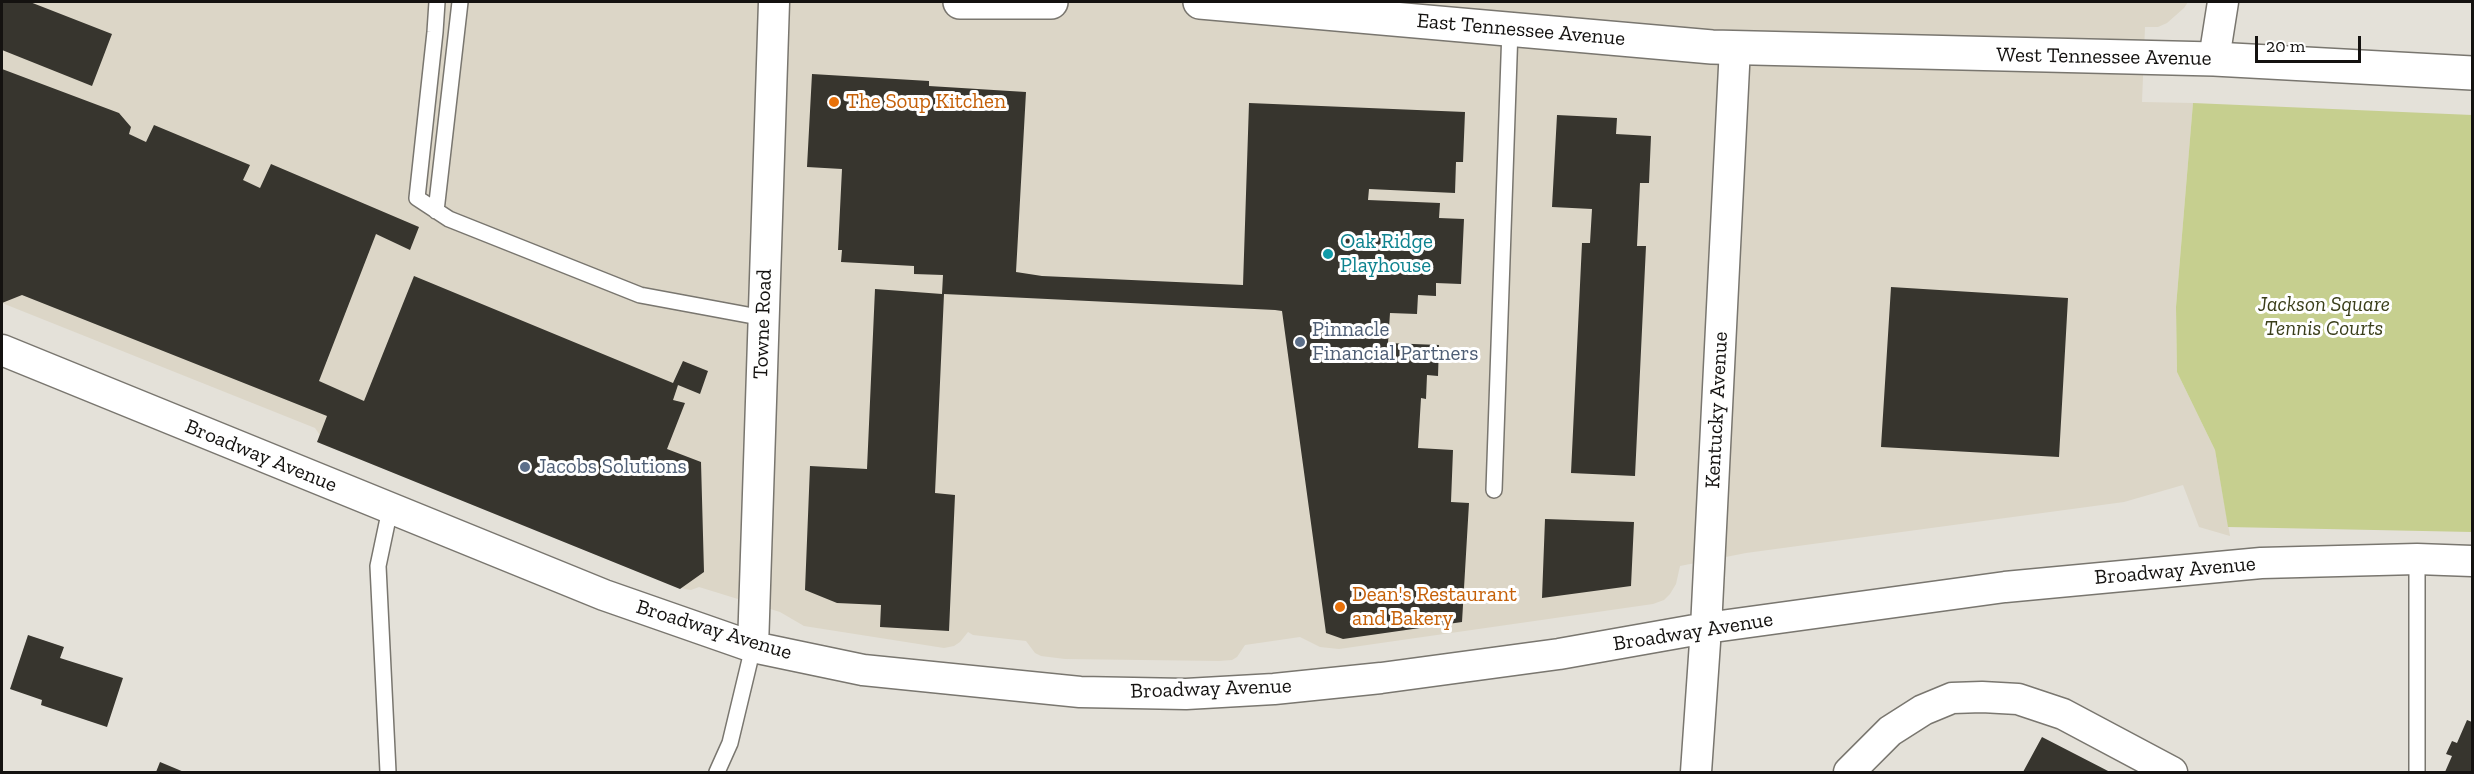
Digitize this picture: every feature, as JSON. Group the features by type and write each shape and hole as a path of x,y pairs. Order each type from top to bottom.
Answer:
{"street":[{"name":"Towne Road","path":"753,647 774,2"},
{"path":"960,2 1051,2"},
{"name":"East Tennessee Avenue","path":"1200,2 1735,47"},
{"path":"2214,59 2223,2"},
{"name":"West Tennessee Avenue","path":"1735,47 2214,59 2472,74"},
{"name":"Kentucky Avenue","path":"1696,772 1706,627 1735,47"},
{"name":"Broadway Avenue","path":"2,350 604,595 753,647 863,670 1080,692 1186,694 1274,689 1393,676 1559,654 1706,627 2005,587 2261,563 2417,559 2472,561"},
{"path":"1849,772 1890,731 1923,710 1952,698 1982,697 2018,699 2063,714 2172,772"}],"lane":[{"path":"436,2 435,32 417,198 449,219 640,295 764,318"},
{"path":"436,210 460,2"},
{"path":"1494,490 1510,29"},
{"path":"388,772 378,566 390,509"},
{"path":"2417,559 2417,772"},
{"path":"717,772 730,743 753,647"}],"shaded area":[{"path":"2,2 2188,2 2167,23 2158,27 2145,27 2142,102 2193,103 2176,307 2177,372 2215,450 2230,536 2199,527 2183,485 2124,502 1746,553 1680,566 1676,584 1670,594 1664,600 1653,604 1339,649 1320,647 1300,637 1245,645 1237,657 1232,660 1219,661 1065,659 1041,656 1035,653 1026,641 973,635 968,632 954,646 944,648 804,626 780,612 699,587 691,590 685,589 322,438 315,428 2,303"}],"green space":[{"name":"Jackson Square Tennis Courts","path":"2193,103 2472,115 2472,532 2228,527 2215,450 2177,372 2176,307"}],"building":[{"path":"2,2 30,2 112,34 92,86 2,50"},
{"path":"2,69 119,113 131,127 129,134 146,142 154,125 250,165 243,180 260,188 271,164 419,227 410,250 376,234 319,381 364,401 414,276 673,383 683,361 708,371 700,394 678,385 673,400 685,403 667,449 701,462 704,572 680,589 317,442 327,416 22,295 2,303"},
{"path":"812,74 929,81 929,86 1026,92 1016,272 1042,276 1243,285 1249,103 1465,112 1463,162 1456,162 1455,193 1369,189 1368,200 1440,203 1439,218 1464,219 1461,284 1436,283 1436,296 1418,295 1417,314 1390,313 1388,343 1439,345 1438,376 1427,375 1426,399 1421,398 1418,448 1453,450 1451,502 1469,503 1462,622 1343,639 1326,633 1282,311 1275,310 944,294 935,493 955,495 949,631 880,627 881,605 837,603 805,590 810,466 867,469 875,289 942,294 943,275 914,274 914,266 841,262 842,250 838,250 842,169 807,167"},
{"path":"1557,115 1617,118 1616,134 1651,136 1649,183 1640,183 1637,246 1646,246 1635,476 1571,473 1582,243 1590,243 1592,209 1552,207"},
{"path":"1891,287 2068,298 2059,457 1881,447"},
{"path":"1545,519 1634,522 1631,586 1542,598"},
{"path":"28,635 64,647 60,658 123,678 107,727 41,705 42,700 10,689"},
{"path":"2467,720 2472,722 2472,772 2445,772 2452,756 2446,754 2452,741 2457,743"},
{"path":"2042,737 2110,772 2023,772"},
{"path":"160,762 184,772 156,772"}],"place":[{"name":"The Soup Kitchen","path":"834,102"},
{"name":"Oak Ridge Playhouse","path":"1328,254"},
{"name":"Pinnacle Financial Partners","path":"1300,342"},
{"name":"Jacobs Solutions","path":"525,467"},
{"name":"Dean's Restaurant and Bakery","path":"1340,607"}]}
